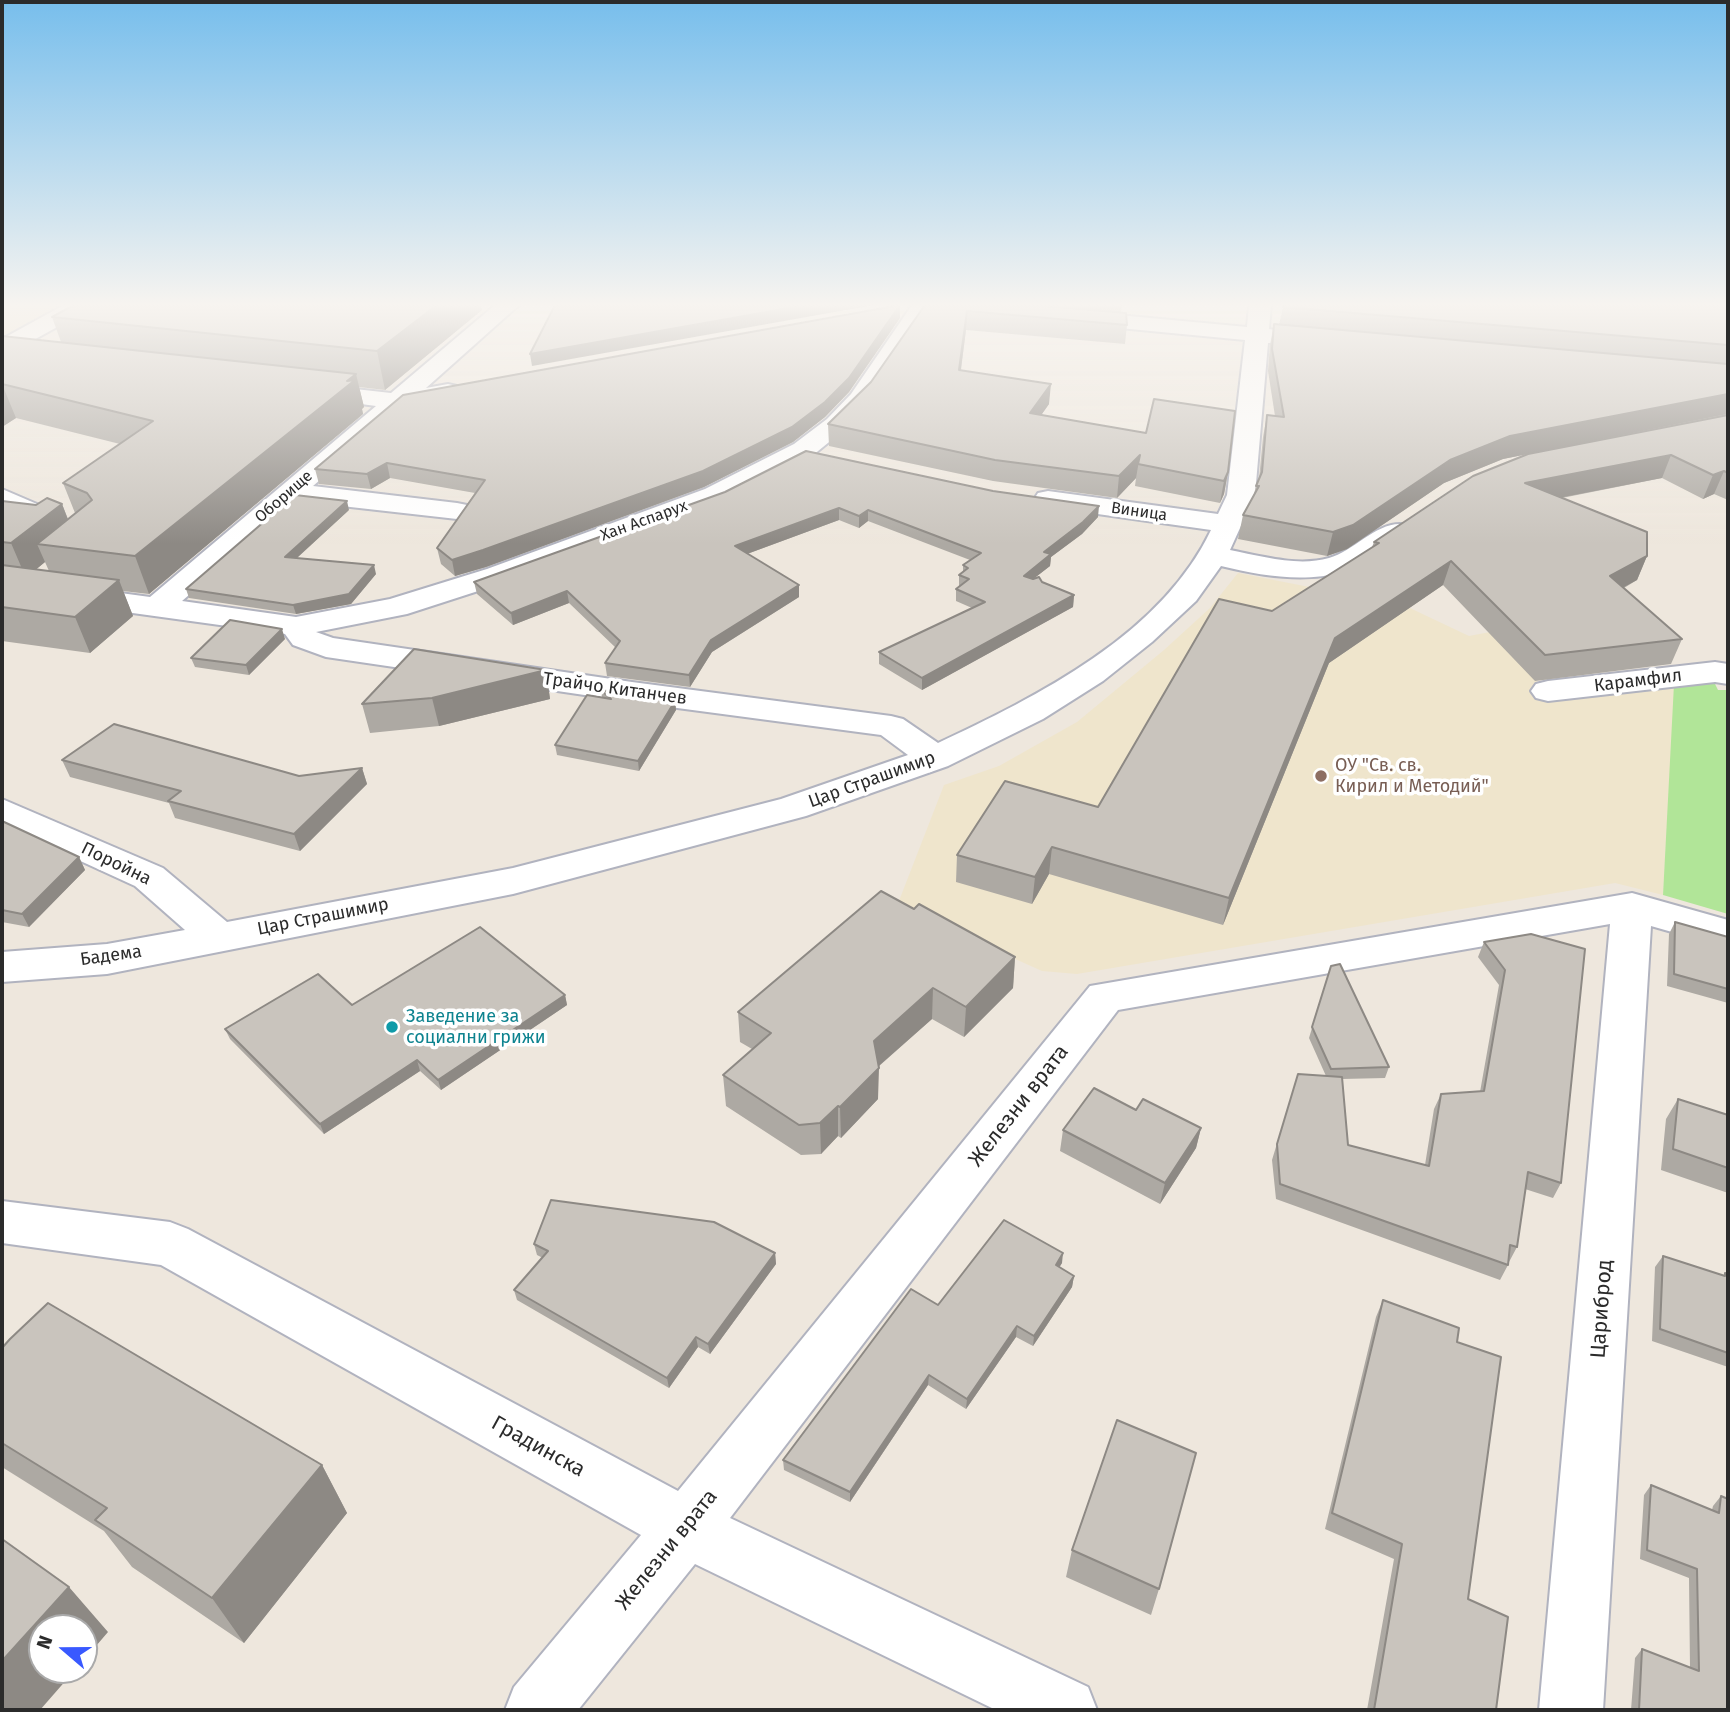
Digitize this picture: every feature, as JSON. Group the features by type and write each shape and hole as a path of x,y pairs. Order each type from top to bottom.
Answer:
{"street":[{"name":"Оборище","path":"156,608 414,385"},
{"name":"Хан Аспарух","path":"296,626 396,607 498,575 715,495 816,453 836,424 870,385"},
{"name":"Цар Страшимир","path":"219,937 513,881 793,808 935,758 1031,712 1091,674 1141,635 1185,594 1229,542 1241,495 1255,385"},
{"path":"287,388 395,401 471,387"},
{"path":"290,492 457,511"},
{"name":"Виница","path":"1021,495 1229,542 1296,570 1333,567 1358,557 1422,513"},
{"name":"Трайчо Китанчев","path":"25,583 156,608 296,626 304,638 326,647 632,692 891,726 935,758"},
{"name":"Карамфил","path":"1548,691 1715,672 1728,674"},
{"name":"Поройна","path":"2,811 149,877 219,937"},
{"name":"Железни врата","path":"537,1710 686,1528 1105,997 1632,907 1728,934"},
{"name":"Цариброд","path":"1571,1710 1632,907"},
{"name":"Бадема","path":"2,967 107,959 219,937"},
{"name":"Градинска","path":"2,1222 170,1244 686,1528 1065,1710"}],"lane":[{"path":"2,495 70,526"}],"shaded area":[{"name":"ОУ \"Св. св. Кирил и Методий\"","path":"1238,573 1340,593 1355,582 1469,636 1490,632 1556,701 1675,688 1663,895 1615,883 1077,974 1042,971 897,906 944,785 999,766 1077,722 1210,608"}],"green space":[{"path":"1714,682 1718,690 1728,690 1728,914 1663,895 1674,684"}],"building":[{"path":"6,385 349,385 135,556 37,544 92,500 87,493 63,483 153,421"},
{"path":"459,385 842,385 792,427 703,471 452,560 437,548 485,480 387,463 367,474 315,469 403,395"},
{"path":"868,385 1050,385 1030,413 1146,433 1154,399 1235,411 1228,472 1224,481 1138,464 1140,455 1119,476 995,460 828,424"},
{"path":"1278,385 1728,385 1728,394 1510,436 1450,460 1353,525 1333,532 1243,515 1259,486 1256,486 1262,472 1267,415 1284,417"},
{"path":"1728,415 1728,473 1724,471 1713,475 1671,455 1525,483 1647,532 1647,556 1610,576 1682,639 1545,655 1451,561 1335,638 1229,898 1052,847 1035,877 957,855 1005,781 1098,807 1219,599 1272,611 1379,543 1374,542 1473,476 1528,454"},
{"path":"806,451 993,491 1099,506 1044,552 1051,554 1024,576 1033,579 1039,577 1042,582 1074,595 922,678 879,652 985,602 956,589 969,579 959,575 968,568 963,565 981,553 868,510 859,516 839,508 735,546 799,585 711,640 689,675 605,663 620,641 567,591 511,613 474,582 725,492"},
{"path":"295,495 347,501 285,557 374,565 349,594 293,605 186,589"},
{"path":"47,498 62,504 11,543 2,542 2,501 36,505"},
{"path":"2,565 119,580 75,617 2,607"},
{"path":"230,620 282,629 246,665 191,658"},
{"path":"414,649 546,670 432,698 362,704"},
{"path":"601,690 675,701 638,761 555,745 587,695 611,699"},
{"path":"114,724 299,776 362,768 294,834 168,801 181,791 62,760"},
{"path":"2,821 79,857 22,914 2,910"},
{"path":"881,891 914,909 919,904 1015,957 966,1007 933,988 874,1041 879,1068 820,1123 799,1125 723,1075 771,1033 738,1012"},
{"path":"1675,922 1728,937 1728,989 1674,974"},
{"name":"Заведение за социални грижи","path":"480,927 565,995 438,1080 417,1060 320,1124 225,1029 318,974 352,1005"},
{"path":"1531,934 1585,949 1561,1183 1528,1172 1517,1247 1510,1245 1508,1265 1280,1184 1277,1144 1298,1074 1342,1077 1348,1145 1429,1166 1441,1094 1484,1091 1505,970 1484,942"},
{"path":"1340,964 1389,1067 1331,1069 1312,1027 1331,966"},
{"path":"1094,1088 1136,1110 1143,1099 1201,1128 1165,1183 1063,1130"},
{"path":"1678,1099 1728,1115 1728,1168 1673,1149"},
{"path":"551,1200 714,1222 775,1253 708,1344 696,1337 667,1378 514,1290 548,1251 534,1244"},
{"path":"1004,1220 1063,1253 1056,1265 1074,1276 1034,1336 1017,1326 967,1399 929,1375 850,1492 783,1460 911,1289 938,1305"},
{"path":"1663,1256 1725,1276 1725,1273 1728,1274 1728,1353 1660,1329"},
{"path":"1383,1300 1459,1328 1457,1342 1501,1357 1468,1599 1508,1617 1496,1710 1374,1710 1402,1544 1332,1513"},
{"path":"48,1303 322,1465 212,1598 95,1520 107,1508 2,1443 2,1348"},
{"path":"1117,1420 1196,1453 1159,1589 1072,1550"},
{"path":"1651,1485 1719,1513 1721,1496 1728,1499 1728,1710 1639,1710 1642,1649 1699,1671 1697,1569 1647,1550"},
{"path":"2,1539 69,1587 45,1614 28,1614 28,1632 2,1661"}],"place":[{"name":"ОУ \"Св. св. Кирил и Методий\"","path":"1321,776"},
{"name":"Заведение за социални грижи","path":"392,1027"}]}
